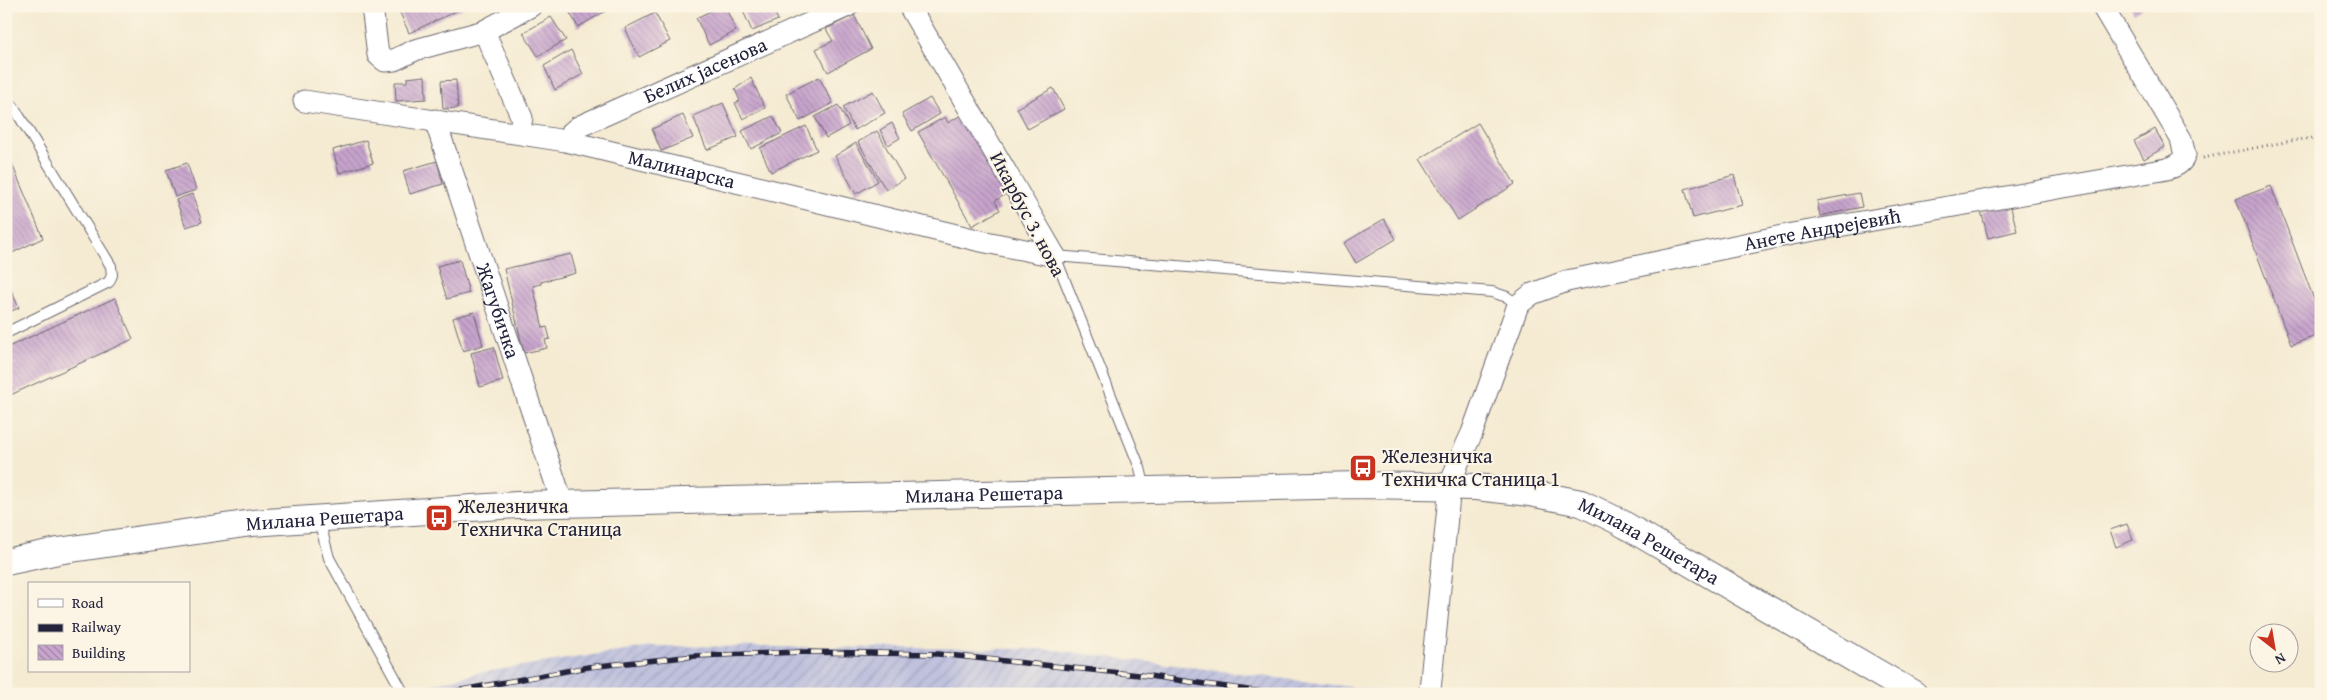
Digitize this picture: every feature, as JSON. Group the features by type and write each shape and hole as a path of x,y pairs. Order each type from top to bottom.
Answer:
{"street":[{"path":"372,6 378,55 385,61 394,60 416,50 484,31 530,6"},
{"name":"Белих јасенова","path":"566,141 570,134 578,127 848,6"},
{"name":"Икарбус 3. нова","path":"908,6 1055,256"},
{"path":"2102,6 2181,139 2186,150 2184,159"},
{"path":"484,31 522,118 519,132"},
{"name":"Малинарска","path":"304,101 519,132 566,141 1055,256"},
{"name":"Жагубичка","path":"435,120 562,502"},
{"name":"Анете Андрејевић","path":"1518,305 1532,294 1567,281 1792,234 2170,168 2181,163 2184,159"},
{"path":"1430,690 1450,486 1472,433 1518,305"},
{"name":"Милана Решетара","path":"6,562 58,551 235,525 318,517 562,502 1358,485 1450,486 1530,492 1581,503 1618,521 1914,694"}],"lane":[{"path":"6,102 13,106 111,266 112,275 109,282 6,333"},
{"path":"1055,256 1492,292 1506,297 1518,305"},
{"name":"Икарбус 3. нова","path":"1055,256 1140,468 1146,490"},
{"path":"318,517 329,558 404,694"}],"path":[{"path":"2184,159 2210,157 2290,141 2321,137"}],"shaded area":[{"path":"651,646 1047,649 1407,694 394,694 477,673"}],"building":[{"path":"397,6 467,6 409,33"},
{"path":"566,6 610,6 611,8 578,27"},
{"path":"721,6 725,6 736,31 709,45 696,18"},
{"path":"754,6 772,6 778,20 752,31 743,11"},
{"path":"2131,6 2145,6 2134,13"},
{"path":"655,13 670,41 639,57 625,28"},
{"path":"854,15 871,49 828,72 816,49 833,41 826,29"},
{"path":"551,17 566,40 538,56 523,33"},
{"path":"571,50 583,74 555,90 544,66"},
{"path":"425,76 426,99 396,101 395,82 407,82 407,78"},
{"path":"819,77 833,103 800,121 786,94"},
{"path":"751,78 765,108 743,119 735,103 740,101 735,89"},
{"path":"456,80 458,108 443,109 441,81"},
{"path":"1053,88 1064,109 1028,129 1017,108"},
{"path":"873,91 885,113 855,130 843,107"},
{"path":"930,98 940,114 912,131 902,114"},
{"path":"723,103 738,137 707,150 693,116"},
{"path":"838,105 849,125 826,138 815,117"},
{"path":"683,115 693,138 661,151 652,129"},
{"path":"961,115 1006,194 995,201 1000,210 972,226 918,132 945,117 948,123"},
{"path":"773,116 782,133 751,149 742,131"},
{"path":"892,123 900,138 888,145 880,130"},
{"path":"1478,123 1515,184 1458,220 1420,159"},
{"path":"806,126 817,150 771,172 760,148"},
{"path":"2155,129 2165,147 2144,159 2134,141"},
{"path":"877,131 904,179 886,190 858,142"},
{"path":"366,140 373,163 339,173 333,150"},
{"path":"856,143 878,181 856,194 835,156"},
{"path":"9,157 43,238 6,256 6,159"},
{"path":"437,161 443,184 410,194 403,171"},
{"path":"187,163 196,190 175,197 166,170"},
{"path":"1734,175 1742,205 1693,218 1685,189"},
{"path":"2271,186 2321,318 2321,334 2291,345 2236,199"},
{"path":"1859,193 1862,207 1820,216 1817,201"},
{"path":"192,194 202,222 186,227 176,200"},
{"path":"2010,204 2017,231 1988,238 1981,211"},
{"path":"1384,219 1396,239 1356,263 1344,243"},
{"path":"571,254 576,273 541,282 541,284 533,286 543,328 547,327 550,339 545,340 547,348 524,353 504,269"},
{"path":"460,260 469,293 447,299 437,266"},
{"path":"6,279 19,308 6,313"},
{"path":"115,298 133,339 6,397 6,348"},
{"path":"474,312 483,345 463,351 453,318"},
{"path":"494,347 503,381 480,387 471,353"},
{"path":"2127,524 2133,540 2116,547 2110,530"}],"railway":[{"path":"440,694 588,667 695,656 801,652 938,654 1149,676 1276,694"}],"place":[{"name":"Железничка Техничка Станица 1","path":"1363,468"},
{"name":"Железничка Техничка Станица","path":"439,518"}]}
